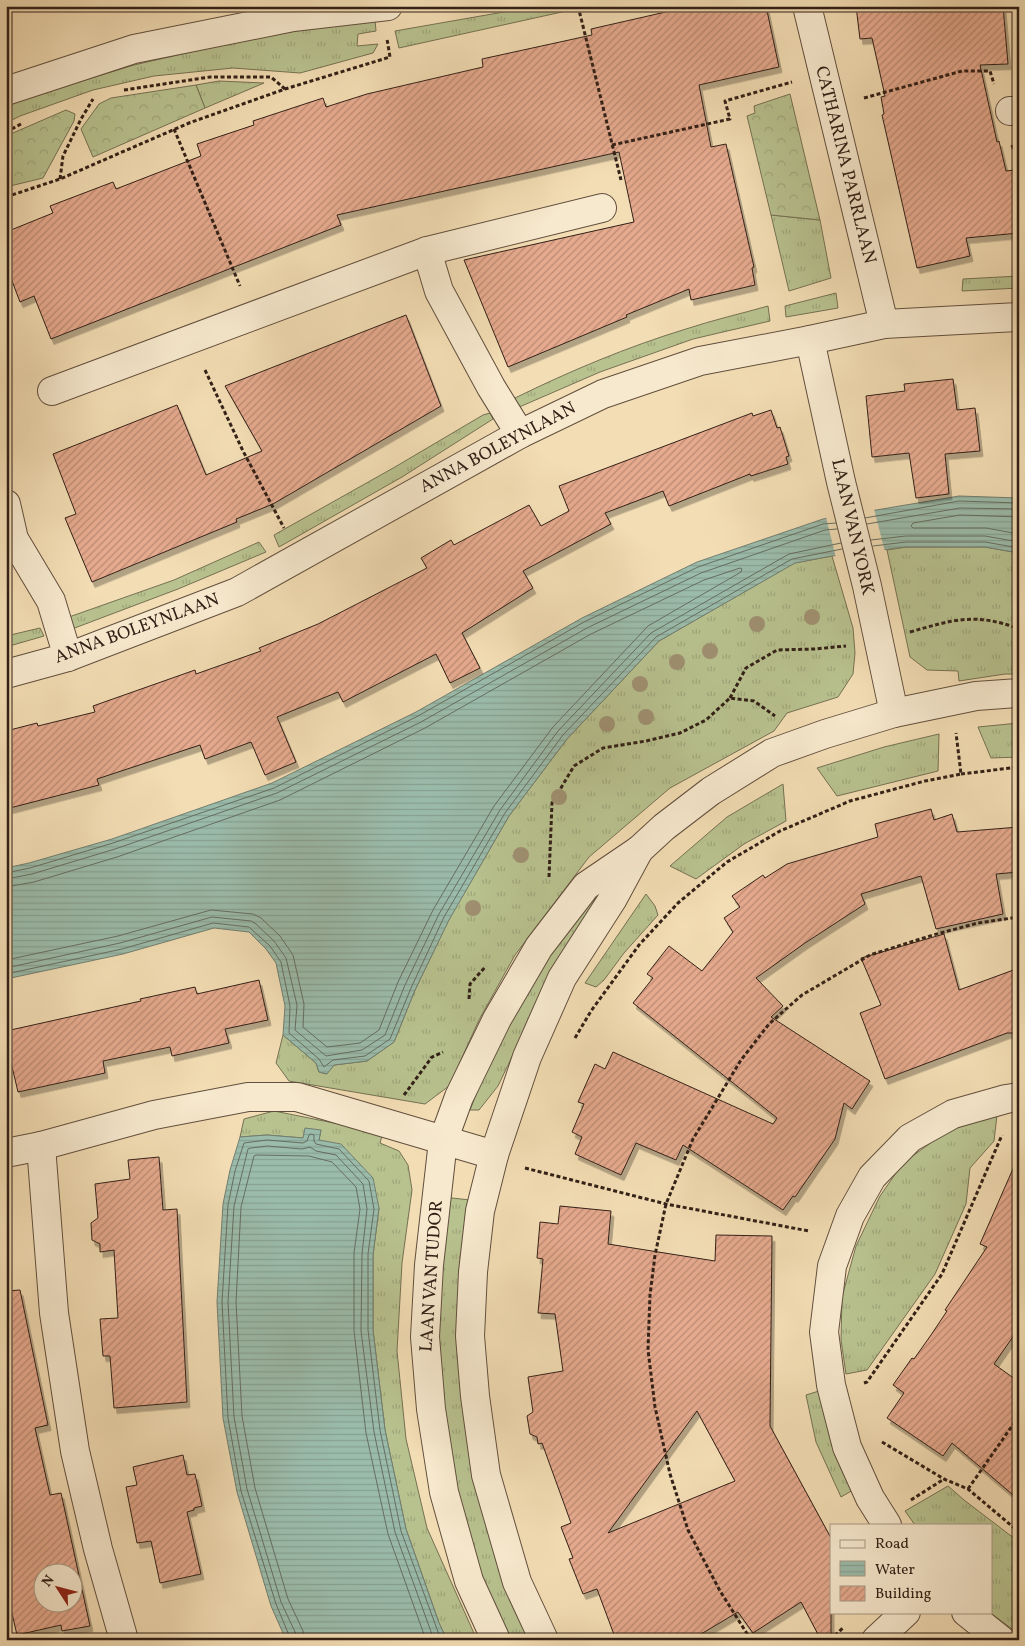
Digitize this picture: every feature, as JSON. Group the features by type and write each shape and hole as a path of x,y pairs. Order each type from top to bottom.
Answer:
{"street":[{"path":"6,90 134,48 293,17 388,6"},
{"name":"CATHARINA PARRLAAN","path":"807,6 884,324"},
{"path":"52,391 427,251 602,208"},
{"path":"427,251 439,291 491,387 520,434"},
{"name":"ANNA BOLEYNLAAN","path":"6,674 68,657 237,592 520,434 603,394 700,361 884,324 1019,317"},
{"name":"LAAN VAN YORK","path":"810,340 841,482 867,586 894,713"},
{"path":"6,504 14,539 51,601 68,657"},
{"name":"LAAN VAN TUDOR","path":"496,1640 469,1581 444,1492 431,1408 425,1337 429,1265 443,1141 459,1097 497,1019 539,947 586,886 639,850 664,827 711,791 772,753 894,713 976,696 1019,693"},
{"name":"LAAN VAN TUDOR","path":"544,1640 517,1582 486,1475 475,1396 470,1336 473,1272 480,1211 494,1155 527,1057 562,978 612,900 639,850"},
{"path":"6,1153 41,1146 154,1115 248,1097 297,1097 494,1155"},
{"path":"885,1522 870,1498 847,1448 831,1385 824,1332 832,1266 850,1216 872,1177 910,1138 953,1114 1012,1098"},
{"path":"41,1146 54,1313 76,1450 98,1549 124,1640"},
{"path":"876,1640 904,1614"},
{"path":"968,1614 1001,1640"}],"path":[{"path":"578,6 627,204 602,208"},
{"path":"6,197 60,179 174,129 285,89 390,57 383,7"},
{"path":"830,105 859,100 962,71 990,71 995,88"},
{"path":"612,145 730,119 726,100 822,74"},
{"path":"123,90 210,77 271,77 285,89"},
{"path":"60,179 63,156 94,96 85,99"},
{"path":"6,132 30,120"},
{"path":"174,129 253,316"},
{"path":"1011,141 1017,160 1019,176"},
{"path":"192,339 212,389 299,557"},
{"path":"907,634 952,620 979,618 1019,629"},
{"path":"730,698 746,668 777,650 815,650 879,642"},
{"path":"953,701 961,774"},
{"path":"572,1042 591,1011 639,945 678,903 727,862 780,831 850,801 925,781 961,774 1019,767"},
{"path":"751,1640 720,1591 688,1530 670,1474 654,1407 648,1350 650,1295 655,1255 666,1204 693,1139 741,1060 770,1024 802,995 870,955 978,923 1019,917"},
{"path":"831,1385 866,1382 942,1274 1005,1126 1012,1098"},
{"path":"522,1167 666,1204 842,1237"},
{"path":"968,1489 1019,1416"},
{"path":"880,1440 944,1479 968,1489 1019,1532"},
{"path":"885,1522 920,1493 944,1479"}],"green space":[{"path":"538,6 589,6 399,48 395,31"},
{"path":"375,20 376,31 358,34 357,46 378,44 373,53 300,73 233,68 154,76 93,90 20,116 6,123 6,104 134,65 260,36"},
{"path":"219,81 264,83 205,108 196,85"},
{"path":"196,85 205,108 93,157 81,129 99,104 111,98"},
{"path":"790,94 820,220 771,215 747,116 755,113 754,106"},
{"path":"66,110 75,114 74,121 43,178 10,186 6,173 6,136"},
{"path":"771,215 820,220 831,278 789,291"},
{"path":"1019,276 1019,288 962,291 963,279"},
{"path":"836,293 838,308 786,317 785,306"},
{"path":"768,306 770,321 693,339 600,372 517,408 515,398 599,360 664,336"},
{"path":"490,413 493,419 402,477 279,547 274,535 483,415"},
{"path":"259,542 266,552 178,589 72,629 69,617 174,580"},
{"path":"906,547 985,547 1019,553 1019,674 1005,674 959,681 958,671 927,670 910,657 887,550"},
{"path":"832,556 853,628 855,653 853,674 838,697 787,713 774,731 670,788 589,857 515,955 479,1020 449,1086 425,1104 289,1081 276,1063 283,1035 316,1063 319,1072 326,1074 334,1065 367,1061 394,1042 415,990 449,919 509,816 567,739 659,641 794,563"},
{"path":"40,628 44,636 6,647 6,636"},
{"path":"1019,723 1019,757 991,758 978,727"},
{"path":"939,734 938,771 837,796 817,768 884,747"},
{"path":"783,784 786,821 744,844 696,879 670,866 727,817"},
{"path":"609,879 560,956 498,1086 479,1110 470,1110 491,1057 553,944"},
{"path":"646,894 655,906 658,915 624,953 604,980 596,987 585,983"},
{"path":"274,1111 369,1130 382,1136 380,1143 399,1151 408,1165 412,1190 402,1263 397,1351 406,1439 427,1528 477,1640 447,1640 439,1623 406,1529 385,1430 373,1330 373,1255 379,1208 319,1140 321,1130 303,1138 267,1135 240,1137 244,1119"},
{"path":"997,1115 994,1141 970,1168 966,1204 935,1274 867,1370 846,1374 841,1340 842,1297 856,1246 880,1196 903,1163 947,1131"},
{"path":"443,1197 470,1200 459,1319 463,1408 481,1496 532,1640 503,1640 482,1596 436,1400"},
{"path":"819,1391 853,1490 841,1497 816,1442 806,1395"},
{"path":"948,1486 1019,1542 1019,1634 992,1614 992,1524 914,1524 905,1511"}],"water":[{"path":"959,496 1019,498 1019,553 985,547 906,547 832,556 795,563 659,641 567,739 509,816 449,920 415,990 394,1042 367,1061 334,1065 327,1074 319,1072 316,1063 283,1035 285,1006 276,963 266,949 249,932 214,928 123,954 6,979 6,868 112,839 272,783 416,712 582,618 697,562 823,519"},
{"path":"305,1128 321,1130 319,1140 341,1144 373,1178 379,1208 373,1255 373,1330 385,1430 406,1529 439,1623 447,1640 286,1640 271,1606 237,1492 223,1418 217,1302 223,1204 230,1170 240,1137 267,1135 303,1138"}],"pier":[{"path":"874,509 885,552 836,558 826,517"}],"building":[{"path":"692,6 766,6 779,67 699,85 711,147 726,144 754,267 752,268 755,285 691,300 689,289 508,367 464,260 634,222 619,152 337,215 341,225 51,339 34,296 20,302 6,265 6,232 53,213 50,206 113,182 116,189 201,156 197,144 254,125 253,121 323,98 326,107 367,94 483,67 482,59 592,35 591,29"},
{"path":"856,6 1003,6 1008,64 980,65 997,142 999,141 1006,171 1015,170 1019,199 1019,233 966,238 970,256 917,268 882,115 884,114 881,97 885,96 872,38 860,39"},
{"path":"406,315 441,406 273,504 236,519 237,522 92,582 65,518 76,514 53,454 177,405 206,475 262,451 225,386"},
{"path":"953,379 957,410 975,408 980,451 945,454 949,494 916,498 909,453 872,457 866,396 905,391 904,384"},
{"path":"771,410 777,428 780,427 789,456 786,457 788,464 751,476 750,474 669,506 663,491 605,513 611,524 523,571 533,588 462,633 480,668 450,683 436,654 343,702 338,692 277,717 296,762 265,775 251,742 205,759 200,745 97,779 99,785 6,809 6,731 37,723 38,726 95,712 93,706 195,670 196,674 261,651 259,648 318,624 427,568 421,558 451,540 454,545 529,505 541,526 569,511 559,486 752,413 753,416"},
{"path":"931,809 934,820 952,814 957,832 1019,827 1019,872 996,874 1003,914 936,929 921,876 861,894 865,904 756,978 783,1006 771,1017 870,1081 852,1109 844,1103 835,1139 795,1197 793,1196 783,1210 683,1145 676,1160 636,1143 621,1175 575,1154 582,1137 572,1132 584,1104 578,1102 595,1064 605,1069 613,1052 773,1124 777,1118 633,1003 653,978 647,974 669,946 702,971 733,932 724,918 740,907 732,896 763,875 765,878 787,864 878,837 875,824"},
{"path":"944,934 959,990 1019,968 1019,1033 1007,1033 885,1079 860,1013 881,1005 861,958"},
{"path":"259,980 268,1020 225,1029 229,1043 172,1056 170,1047 103,1061 105,1073 18,1092 6,1041 6,1031 195,987 197,994"},
{"path":"1019,1155 1019,1328 994,1364 1019,1382 1019,1500 952,1443 943,1456 887,1418 904,1393 893,1385 931,1335 947,1311 945,1310 987,1247 980,1244"},
{"path":"159,1157 163,1210 177,1209 187,1402 114,1408 110,1356 103,1356 100,1319 118,1318 114,1250 100,1252 100,1244 92,1240 91,1223 98,1218 95,1184 130,1179 128,1160"},
{"path":"560,1206 611,1211 608,1244 715,1261 716,1235 772,1236 770,1426 830,1536 831,1640 821,1640 801,1602 753,1633 738,1612 691,1640 616,1640 597,1589 583,1594 569,1559 573,1558 561,1527 571,1523 542,1443 538,1444 537,1437 530,1434 527,1416 533,1412 528,1377 563,1371 555,1314 538,1313 543,1259 537,1258 540,1222 558,1224","holes":["697,1411 735,1481 608,1533"]},
{"path":"20,1290 48,1425 35,1428 50,1495 61,1493 76,1564 32,1564 32,1614 82,1614 82,1589 90,1626 62,1631 61,1625 17,1635 6,1587 6,1291"},
{"path":"183,1455 187,1475 195,1474 202,1506 187,1512 201,1574 160,1583 151,1541 137,1543 126,1487 137,1485 133,1467"}]}
